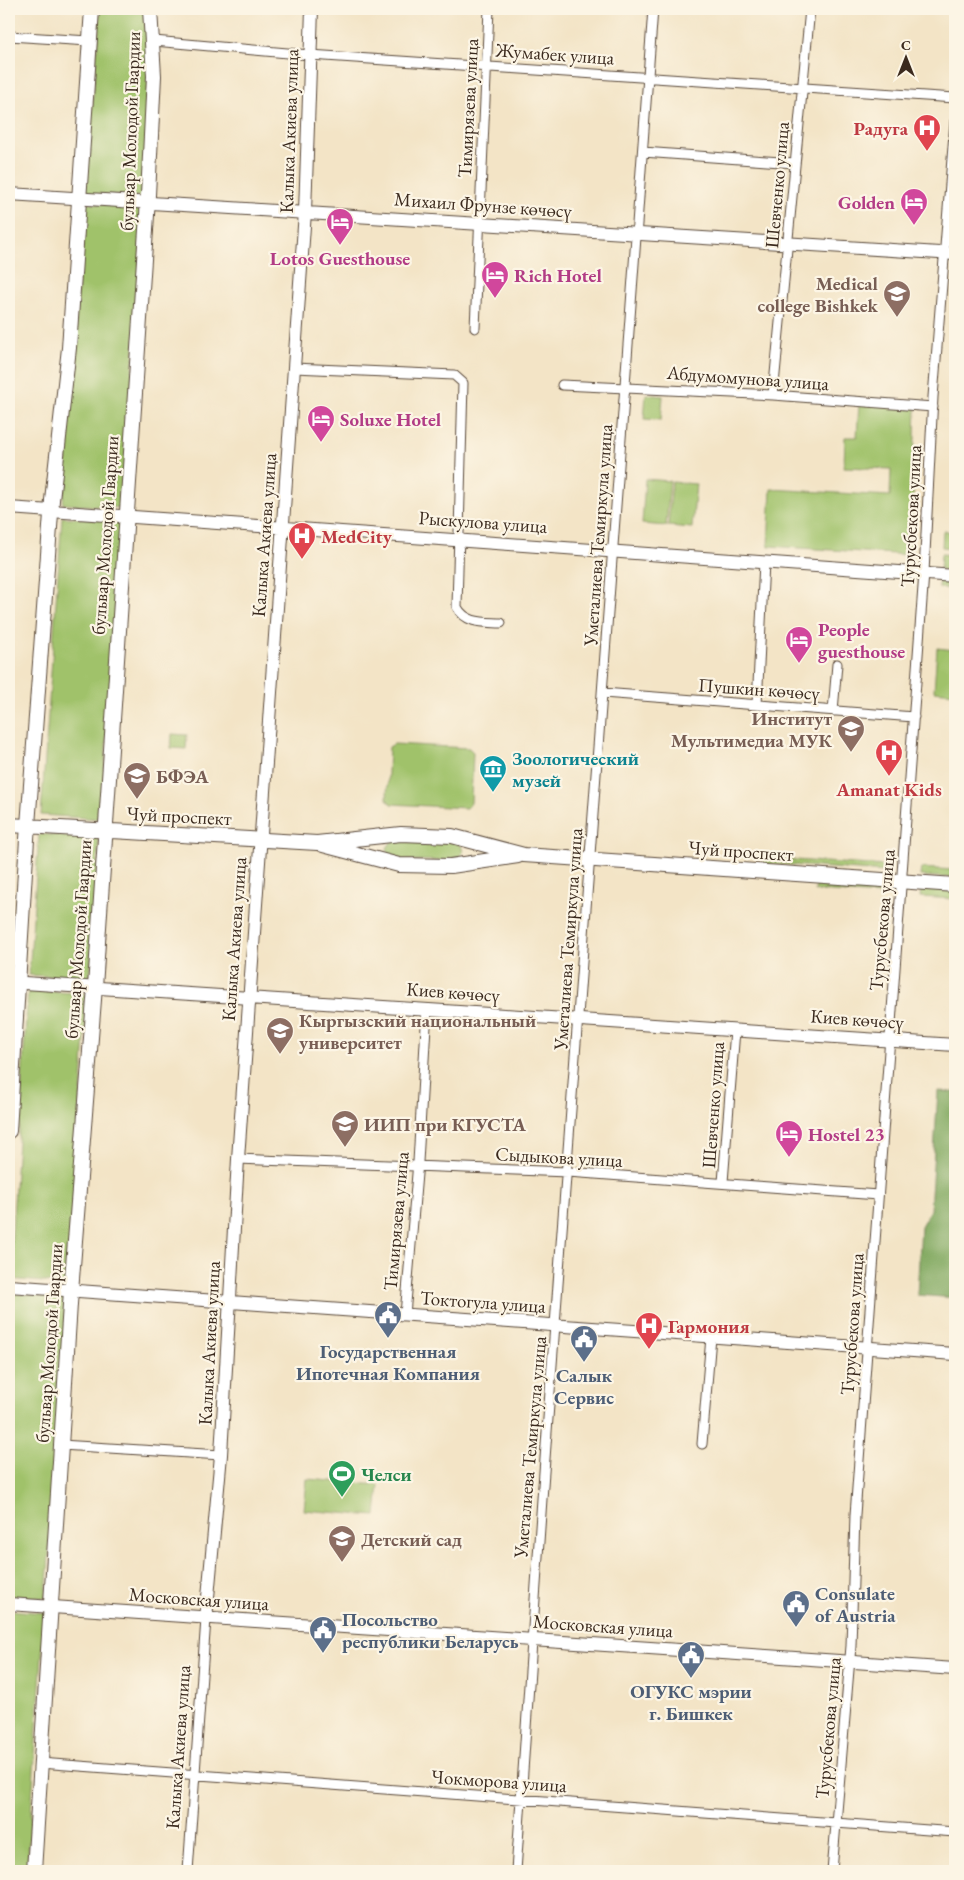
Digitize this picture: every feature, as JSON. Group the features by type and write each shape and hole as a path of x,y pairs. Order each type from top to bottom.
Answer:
{"main road":[{"path":"9,1131 14,983 28,826 51,510 69,348 92,9"},
{"name":"бульвар Молодой Гвардии","path":"34,1871 71,1291 95,987 125,516 148,202 154,41 150,9"},
{"name":"Калыка Акиева улица","path":"206,1619 221,1455 238,1159 305,212 312,9"},
{"name":"Михаил Фрунзе көчөсү","path":"9,194 950,254"},
{"name":"Рыскулова улица","path":"9,508 955,576"},
{"name":"Чуй проспект","path":"9,825 317,843 399,864 451,866 524,855"},
{"name":"Чуй проспект","path":"317,843 380,835 446,836 524,855 955,884"},
{"name":"Киев көчөсү","path":"14,983 955,1044"},
{"name":"Токтогула улица","path":"9,1286 955,1354"},
{"name":"Московская улица","path":"9,1604 206,1619 955,1668"}],"street":[{"name":"Тимирязева улица","path":"475,328 478,223 489,9"},
{"name":"Уметалиева Темиркула улица","path":"516,1871 653,9"},
{"name":"Шевченко улица","path":"774,395 810,9"},
{"path":"9,36 89,41"},
{"name":"Жумабек улица","path":"154,41 310,55 649,76 955,98"},
{"name":"Турусбекова улица","path":"832,1871 850,1662 854,1523 914,717 933,407 950,254 955,121"},
{"path":"643,152 795,163"},
{"path":"294,368 454,375 463,383 457,607 461,615 471,621 501,623"},
{"name":"Абдумомунова улица","path":"562,385 774,395 933,407"},
{"path":"756,705 764,562"},
{"path":"833,711 836,664"},
{"name":"Пушкин көчөсү","path":"603,693 914,717"},
{"name":"Тимирязева улица","path":"405,1315 427,1009"},
{"name":"Шевченко улица","path":"723,1182 735,1030"},
{"name":"Сыдыкова улица","path":"238,1159 417,1168 568,1172 878,1195"},
{"path":"702,1444 711,1337"},
{"path":"61,1445 221,1455"},
{"name":"Калыка Акиева улица","path":"188,1871 206,1619"},
{"name":"Чокморова улица","path":"40,1763 955,1832"}],"green space":[{"path":"104,9 143,9 144,11 153,81 145,197 85,193 100,13"},
{"path":"84,203 144,207 123,508 63,504"},
{"path":"646,394 663,396 661,420 644,419"},
{"path":"859,403 916,407 911,555 768,546 771,489 890,496 891,469 844,467 845,437 857,437"},
{"path":"645,479 670,481 666,526 642,524"},
{"path":"672,482 696,484 692,528 668,526"},
{"path":"62,517 122,521 101,819 41,815"},
{"path":"943,531 955,532 955,548 942,547"},
{"path":"941,554 955,555 955,571 940,570"},
{"path":"939,579 955,580 955,589 939,588"},
{"path":"937,648 955,650 955,693 934,691"},
{"path":"172,734 187,735 186,749 171,748"},
{"path":"394,744 469,748 473,752 471,803 467,808 391,804 387,799 389,747"},
{"path":"39,834 99,838 90,979 29,975"},
{"path":"393,839 451,840 461,845 463,852 457,861 395,860 389,856 387,848"},
{"path":"764,858 886,866 886,872 764,863"},
{"path":"921,868 955,870 955,878 920,876"},
{"path":"816,885 884,890 883,895 815,891"},
{"path":"921,888 955,891 955,899 920,897"},
{"path":"28,990 88,994 68,1284 9,1279"},
{"path":"938,1091 955,1092 955,1298 917,1295 921,1226 930,1210"},
{"path":"9,1293 67,1297 46,1598 9,1596"},
{"name":"Челси","path":"307,1479 379,1485 376,1516 304,1510"},
{"path":"9,1610 45,1613 27,1871 9,1871"}],"place":[{"name":"Радуга","path":"927,152"},
{"name":"Golden","path":"914,226"},
{"name":"Lotos Guesthouse","path":"340,246"},
{"name":"Rich Hotel","path":"495,299"},
{"name":"Medical college Bishkek","path":"897,318"},
{"name":"Soluxe Hotel","path":"321,443"},
{"name":"MedCity","path":"302,560"},
{"name":"People guesthouse","path":"799,664"},
{"name":"Институт Мультимедиа МУК","path":"851,753"},
{"name":"Amanat Kids","path":"889,777"},
{"name":"Зоологический музей","path":"493,793"},
{"name":"БФЭА","path":"137,800"},
{"name":"Кыргызский национальный университет","path":"280,1055"},
{"name":"ИИП при КГУСТА","path":"345,1148"},
{"name":"Hostel 23","path":"789,1158"},
{"name":"Государственная Ипотечная Компания","path":"388,1339"},
{"name":"Гармония","path":"649,1350"},
{"name":"Салык Сервис","path":"584,1363"},
{"name":"Челси","path":"342,1498"},
{"name":"Детский сад","path":"342,1563"},
{"name":"Consulate of Austria","path":"796,1628"},
{"name":"Посольство республики Беларусь","path":"323,1654"},
{"name":"ОГУКС мэрии г. Бишкек","path":"691,1679"}]}
